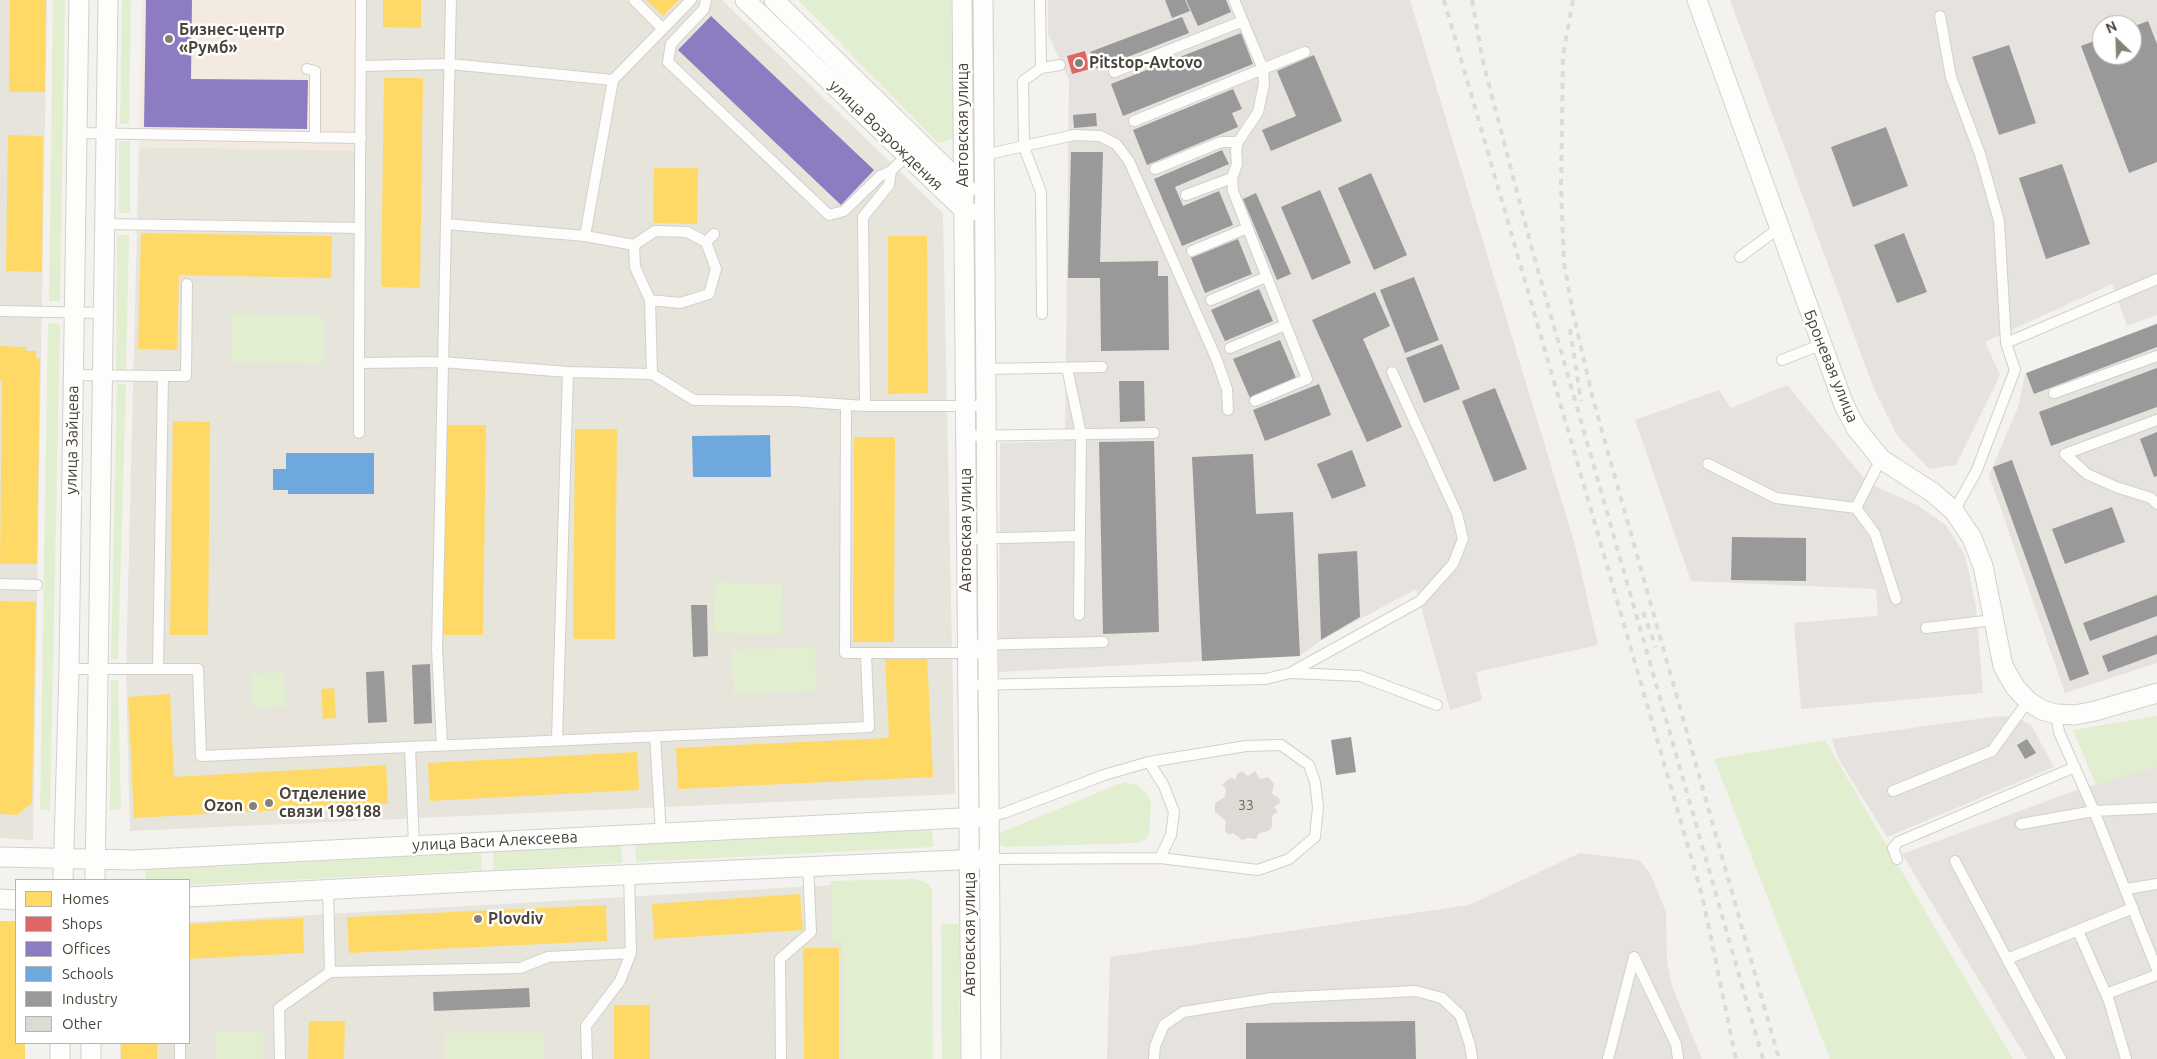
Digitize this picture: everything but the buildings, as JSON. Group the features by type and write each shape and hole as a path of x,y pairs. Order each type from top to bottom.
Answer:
{"street":[{"name":"улица Зайцева","path":"63,879 69,669 79,0"},
{"name":"улица Зайцева","path":"94,879 108,0"},
{"name":"улица Возрождения","path":"745,0 963,209 985,218"},
{"name":"улица Возрождения","path":"774,0 963,184 985,218"},
{"name":"Автовская улица","path":"962,0 971,1059"},
{"name":"Автовская улица","path":"983,0 991,1059"},
{"name":"Броневая улица","path":"1697,0 1820,346 1844,405 1856,428 1881,459 1932,492 1954,511 1972,538 1983,566 2003,666 2015,687 2028,701 2042,710 2056,714 2075,715 2095,711 2157,692"},
{"name":"улица Васи Алексеева","path":"0,857 95,860 989,817"},
{"path":"190,897 808,865 990,859"},
{"path":"0,899 15,900"},
{"path":"60,1044 60,1059"},
{"path":"91,1044 91,1059"}],"lane":[{"path":"359,433 361,0"},
{"path":"442,745 437,649 451,0"},
{"path":"634,0 663,29"},
{"path":"586,236 613,80 691,0"},
{"path":"706,0 704,9 671,44 668,62 829,215 844,211 880,176 892,171 907,155"},
{"path":"1040,0 1041,68"},
{"path":"1234,0 1263,69 1264,84 1258,112 1238,142 1236,151 1237,164 1232,178 1233,191 1307,379 1255,401"},
{"path":"1940,16 1951,77 1980,154 1999,221 2006,344 2014,370 1976,472 1954,511"},
{"path":"1114,72 1243,21"},
{"path":"1134,121 1305,52"},
{"path":"360,66 450,64 613,80"},
{"path":"1042,314 1041,192 1024,147 1023,81 1041,68 1060,65"},
{"path":"308,69 316,71 315,138"},
{"path":"78,134 361,138"},
{"path":"984,155 1074,135 1100,136 1116,144 1125,155 1216,358 1227,389 1228,410"},
{"path":"1155,170 1221,142 1238,142"},
{"path":"865,406 863,217 869,207 889,185 892,171"},
{"path":"1186,194 1232,178"},
{"path":"104,224 360,228"},
{"path":"446,224 586,236 634,245 655,231 687,232 706,242 716,269 709,294 680,303 650,300"},
{"path":"1192,251 1247,228"},
{"path":"1740,257 1779,228"},
{"path":"706,242 714,234"},
{"path":"634,245 635,267 650,300 652,374"},
{"path":"1212,300 1266,277"},
{"path":"2006,344 2157,280"},
{"path":"73,375 186,376 187,284"},
{"path":"0,311 102,313"},
{"path":"1230,348 1285,325"},
{"path":"1782,360 1820,346"},
{"path":"2054,393 2157,356"},
{"path":"359,364 442,362 568,372 652,374 694,400 792,401 865,406 986,406"},
{"path":"965,369 1102,367"},
{"path":"1067,368 1081,434 1079,615"},
{"path":"557,740 568,372"},
{"path":"968,685 1266,679 1290,672 1420,601 1453,564 1463,539 1457,514 1392,372"},
{"path":"158,669 163,376"},
{"path":"846,405 844,653 866,654 1103,642"},
{"path":"2157,420 2065,454 2087,474 2116,487 2151,498 2157,504"},
{"path":"965,436 1154,432"},
{"path":"1856,508 1881,459"},
{"path":"1708,464 1776,498 1856,508 1875,534 1896,598"},
{"path":"966,539 1079,536"},
{"path":"0,584 37,585"},
{"path":"1926,628 1993,620"},
{"path":"69,669 198,669 201,756 869,727 866,654"},
{"path":"1290,672 1360,676 1438,706"},
{"path":"1893,791 1992,752 2028,701"},
{"path":"2056,714 2059,732 2094,811 2157,970"},
{"path":"655,736 661,833"},
{"path":"989,817 1148,762 1246,746 1281,745 1309,765 1316,782 1318,806 1315,837 1289,860 1258,870 1160,858 990,859"},
{"path":"410,747 414,845"},
{"path":"1148,762 1164,786 1174,812 1171,835 1160,858"},
{"path":"1897,859 1893,848 1898,842 2075,767"},
{"path":"2021,824 2094,811 2157,808"},
{"path":"1955,861 2062,1059"},
{"path":"781,1059 780,960 811,932 808,865"},
{"path":"587,1059 586,1026 620,981 631,953 629,874"},
{"path":"2126,889 2157,884"},
{"path":"328,889 330,972"},
{"path":"2007,959 2133,908"},
{"path":"2078,931 2106,994 2126,1059"},
{"path":"280,1059 279,1008 330,972 520,968 548,957 631,953"},
{"path":"1608,1059 1634,957 1676,1044 1678,1059"},
{"path":"2106,994 2157,975"},
{"path":"1154,1059 1154,1046 1164,1026 1183,1012 1272,998 1416,991 1442,998 1460,1015 1470,1045 1472,1059"},
{"path":"180,1044 180,1059"}],"shaded area":[{"path":"0,0 47,0 33,840 0,838"},
{"path":"142,0 357,0 356,151 139,147"},
{"path":"357,0 722,0 943,213 955,794 130,831 126,671 139,147 356,150"},
{"path":"1048,0 1410,0 1575,545 1598,645 1476,672 1482,700 1450,710 1416,589 1321,640 1300,656 999,672 1000,443 1065,441 1069,80 1048,34"},
{"path":"1730,0 2157,0 2157,315 2127,326 2112,284 1985,342 2000,375 1956,465 1929,469 1897,435 1874,389"},
{"path":"2157,323 2157,663 2065,693 1989,475 2019,405 2025,374"},
{"path":"1787,385 1868,483 1917,505 1946,525 1965,555 1976,607 1878,616 1876,589 1691,581 1635,420 1719,390 1731,408"},
{"path":"1976,607 1983,693 1801,709 1794,623"},
{"path":"1999,716 2017,717 2031,725 2054,767 1887,837 1838,758 1832,739"},
{"path":"2157,766 2157,1059 2027,1059 1902,854 2077,790"},
{"path":"1580,853 1639,860 1650,873 1666,912 1667,963 1672,986 1702,1059 1107,1059 1110,957 1469,905"},
{"path":"850,884 853,1059 120,1059 120,1044 190,1044 190,922"}],"green space":[{"path":"53,0 65,0 60,301 49,301"},
{"path":"122,0 131,0 129,124 120,124"},
{"path":"798,0 951,0 954,138 938,143"},
{"path":"119,141 130,141 130,213 119,213"},
{"path":"117,235 129,235 126,371 116,371"},
{"path":"232,314 324,316 323,363 231,362"},
{"path":"48,323 60,324 50,810 40,810"},
{"path":"117,384 126,384 118,659 111,659"},
{"path":"715,582 782,584 781,635 713,633"},
{"path":"815,646 817,690 734,694 732,650"},
{"path":"284,672 286,706 252,708 250,674"},
{"path":"111,680 118,680 121,810 110,810"},
{"path":"2157,716 2157,767 2096,785 2073,730"},
{"path":"1825,740 2013,1059 1830,1059 1714,759"},
{"path":"1124,782 1139,786 1148,796 1151,803 1149,834 1146,839 1138,843 1003,847 996,841 999,833"},
{"path":"932,830 933,847 636,862 635,844"},
{"path":"621,845 622,863 494,870 493,851"},
{"path":"481,853 482,870 190,885 190,879 146,879 145,870"},
{"path":"916,879 928,884 932,891 933,1059 844,1059 842,943 831,942 831,881"},
{"path":"941,924 959,924 960,1059 942,1059"},
{"path":"216,1031 263,1031 263,1059 216,1059"},
{"path":"544,1032 544,1059 445,1059 445,1033"}],"railway":[{"path":"1444,0 1702,895 1736,1059"},
{"path":"1472,0 1483,62 1533,253 1763,1059"},
{"path":"1573,0 1563,55 1561,188 1564,263 1573,313 1593,399 1779,1059"},
{"path":"1570,329 1581,401"},
{"path":"1643,612 1656,647"}],"place":[{"name":"Бизнес-центр «Румб»","path":"169,39"},
{"name":"Pitstop-Avtovo","path":"1079,63"},
{"name":"Отделение связи 198188","path":"269,803"},
{"name":"Ozon","path":"253,806"},
{"name":"Plovdiv","path":"478,919"}]}
